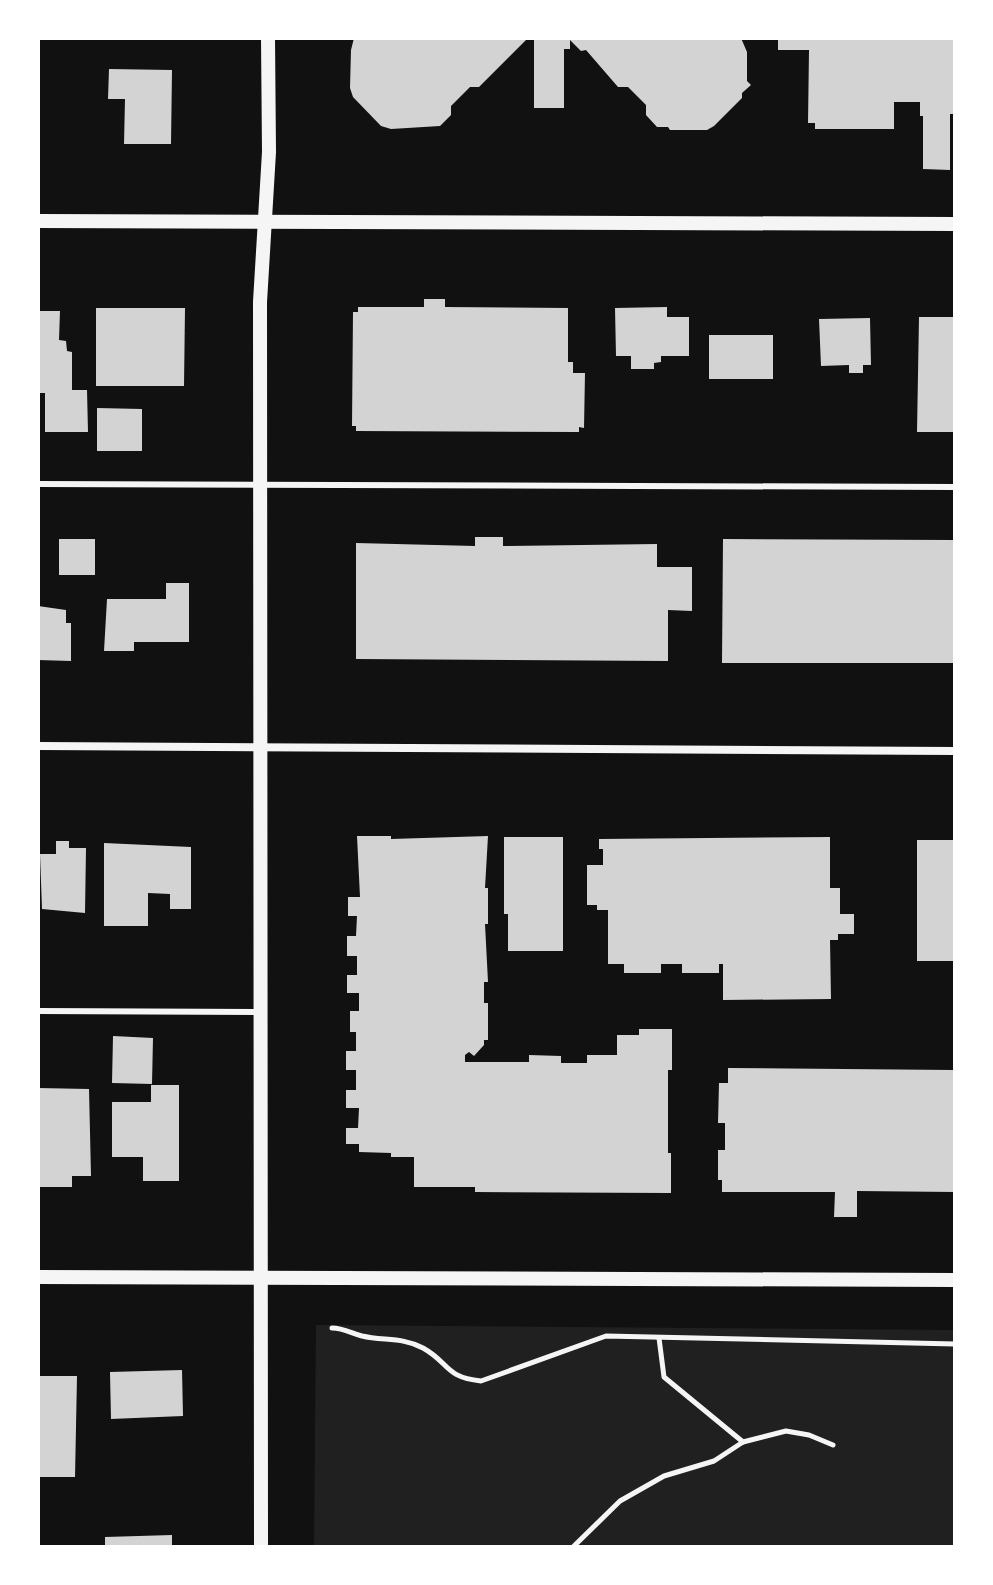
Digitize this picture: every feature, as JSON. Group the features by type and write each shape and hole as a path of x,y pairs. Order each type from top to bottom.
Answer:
{"street":[{"path":"261,1547 260,302 269,152 268,38"},
{"path":"38,221 955,224"},
{"path":"38,746 955,751"},
{"path":"38,1277 955,1280"}],"lane":[{"path":"38,484 955,487"},
{"path":"38,1011 261,1012"}],"path":[{"path":"332,1328 363,1337 400,1339 424,1349 459,1379 481,1381 606,1336 955,1344"},
{"path":"659,1338 664,1377 743,1442"},
{"path":"573,1547 620,1501 664,1476 714,1461 743,1442 786,1431 809,1435 833,1445"}],"shaded area":[{"path":"316,1325 955,1330 955,1547 314,1547"}],"building":[{"path":"354,38 528,38 479,87 470,87 451,106 451,115 440,126 391,129 381,126 353,97 350,88"},
{"path":"534,38 741,38 747,52 747,81 751,85 742,93 742,98 707,130 657,127 646,115 646,105 628,87 618,87 586,50 581,51 570,40 570,49 564,49 564,108 534,108"},
{"path":"778,38 955,38 955,114 950,114 950,170 923,169 920,102 894,102 894,129 815,129 815,123 808,123 809,50 778,50"},
{"path":"109,69 172,70 171,144 124,144 125,99 108,99"},
{"path":"424,299 445,299 445,307 568,308 568,362 573,362 573,373 585,373 584,428 579,427 579,432 356,431 356,426 352,426 353,312 358,312 358,307 424,307"},
{"path":"667,307 667,317 689,317 689,356 661,356 661,362 654,363 654,369 631,369 631,356 616,356 615,308"},
{"path":"96,308 185,308 184,386 96,386"},
{"path":"38,311 60,311 59,340 66,341 67,351 72,352 72,390 87,390 88,432 45,432 45,393 38,393"},
{"path":"919,317 955,317 955,432 917,432"},
{"path":"870,318 871,365 863,365 863,373 849,373 849,365 821,366 819,319"},
{"path":"709,335 773,335 773,379 709,379"},
{"path":"97,408 142,409 142,451 97,451"},
{"path":"475,537 503,537 503,546 657,544 657,567 692,567 692,611 668,610 668,661 356,659 356,543 475,546"},
{"path":"59,539 95,539 95,575 59,575"},
{"path":"723,539 955,540 955,663 722,663"},
{"path":"166,583 189,583 189,642 134,642 134,651 104,651 107,599 166,599"},
{"path":"38,606 66,610 66,623 71,623 71,661 38,660"},
{"path":"357,836 391,836 391,839 488,836 485,888 488,888 488,924 485,924 488,982 484,982 484,1003 488,1003 488,1040 484,1040 484,1045 474,1056 469,1052 465,1055 465,1062 529,1062 529,1055 561,1056 561,1063 587,1063 587,1055 617,1055 617,1035 639,1035 639,1029 672,1029 672,1070 668,1070 671,1193 475,1192 475,1187 414,1187 414,1157 359,1152 359,1144 346,1144 346,1128 358,1128 359,1108 346,1108 346,1090 356,1090 356,1070 346,1070 346,1051 356,1051 356,1032 350,1032 350,1011 359,1011 359,993 347,993 347,975 357,975 357,956 347,956 347,936 356,936 357,916 348,916 348,897 360,897"},
{"path":"504,837 563,837 563,951 508,951 508,914 504,914"},
{"path":"830,837 830,888 840,888 840,914 854,914 854,934 838,934 838,940 830,940 831,999 723,1000 723,964 719,964 719,973 682,973 682,964 661,964 661,973 624,973 624,964 608,964 608,910 597,910 597,905 587,905 587,865 603,865 603,849 599,849 599,839"},
{"path":"917,840 955,840 955,961 917,961"},
{"path":"56,841 69,841 69,848 86,848 85,913 42,909 40,854 56,854"},
{"path":"104,843 191,847 191,909 170,909 170,894 148,893 148,926 104,926"},
{"path":"113,1036 153,1038 152,1084 112,1083"},
{"path":"728,1068 953,1070 955,1192 857,1191 857,1217 834,1217 835,1192 722,1192 722,1180 718,1180 718,1150 725,1150 725,1123 718,1123 719,1083 728,1083"},
{"path":"151,1085 179,1085 179,1181 143,1181 143,1157 112,1157 112,1102 151,1102"},
{"path":"38,1088 89,1089 91,1176 72,1176 72,1187 38,1187"},
{"path":"182,1370 183,1416 111,1419 110,1372"},
{"path":"40,1376 77,1376 75,1477 38,1477"},
{"path":"172,1535 172,1547 105,1547 105,1537"}]}
